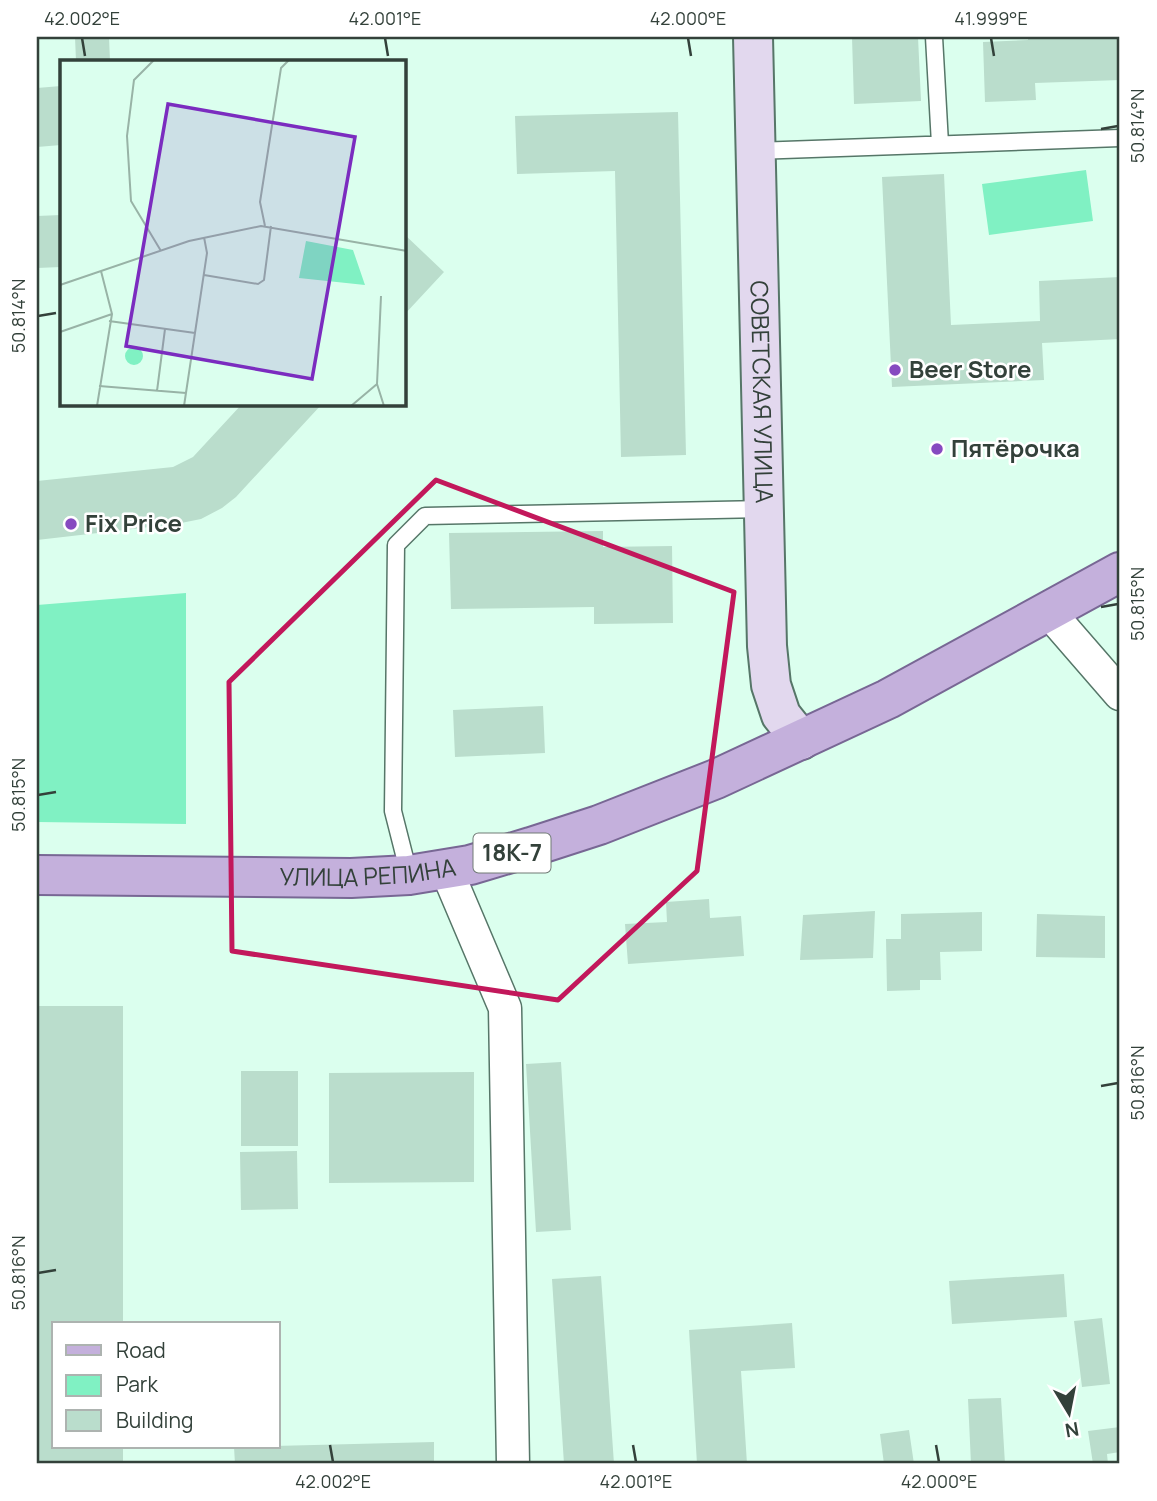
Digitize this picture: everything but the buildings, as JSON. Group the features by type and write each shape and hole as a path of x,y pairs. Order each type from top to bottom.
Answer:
{"main road":[{"name":"СОВЕТСКАЯ УЛИЦА","path":"753,37 767,646 771,685 781,715 801,740"},
{"name":"18К-7","path":"801,740 888,699 1120,572"},
{"name":"УЛИЦА РЕПИНА","path":"37,875 351,878 409,875 446,869 494,858 599,825 716,779 801,740"}],"street":[{"path":"1048,611 1120,694"},
{"path":"446,869 505,1008 513,1464"}],"lane":[{"path":"934,37 940,144"},
{"path":"755,151 1120,138"},
{"path":"409,875 393,811 396,545 425,516 764,509"}],"highlighted area":[{"path":"436,480 734,592 697,871 558,1000 232,951 229,682"}],"green space":[{"path":"1086,170 1093,221 989,235 982,184"},
{"path":"186,593 186,824 37,822 37,605"}],"place":[{"name":"Beer Store","path":"895,370"},
{"name":"Пятёрочка","path":"937,449"},
{"name":"Fix Price","path":"71,524"}]}
